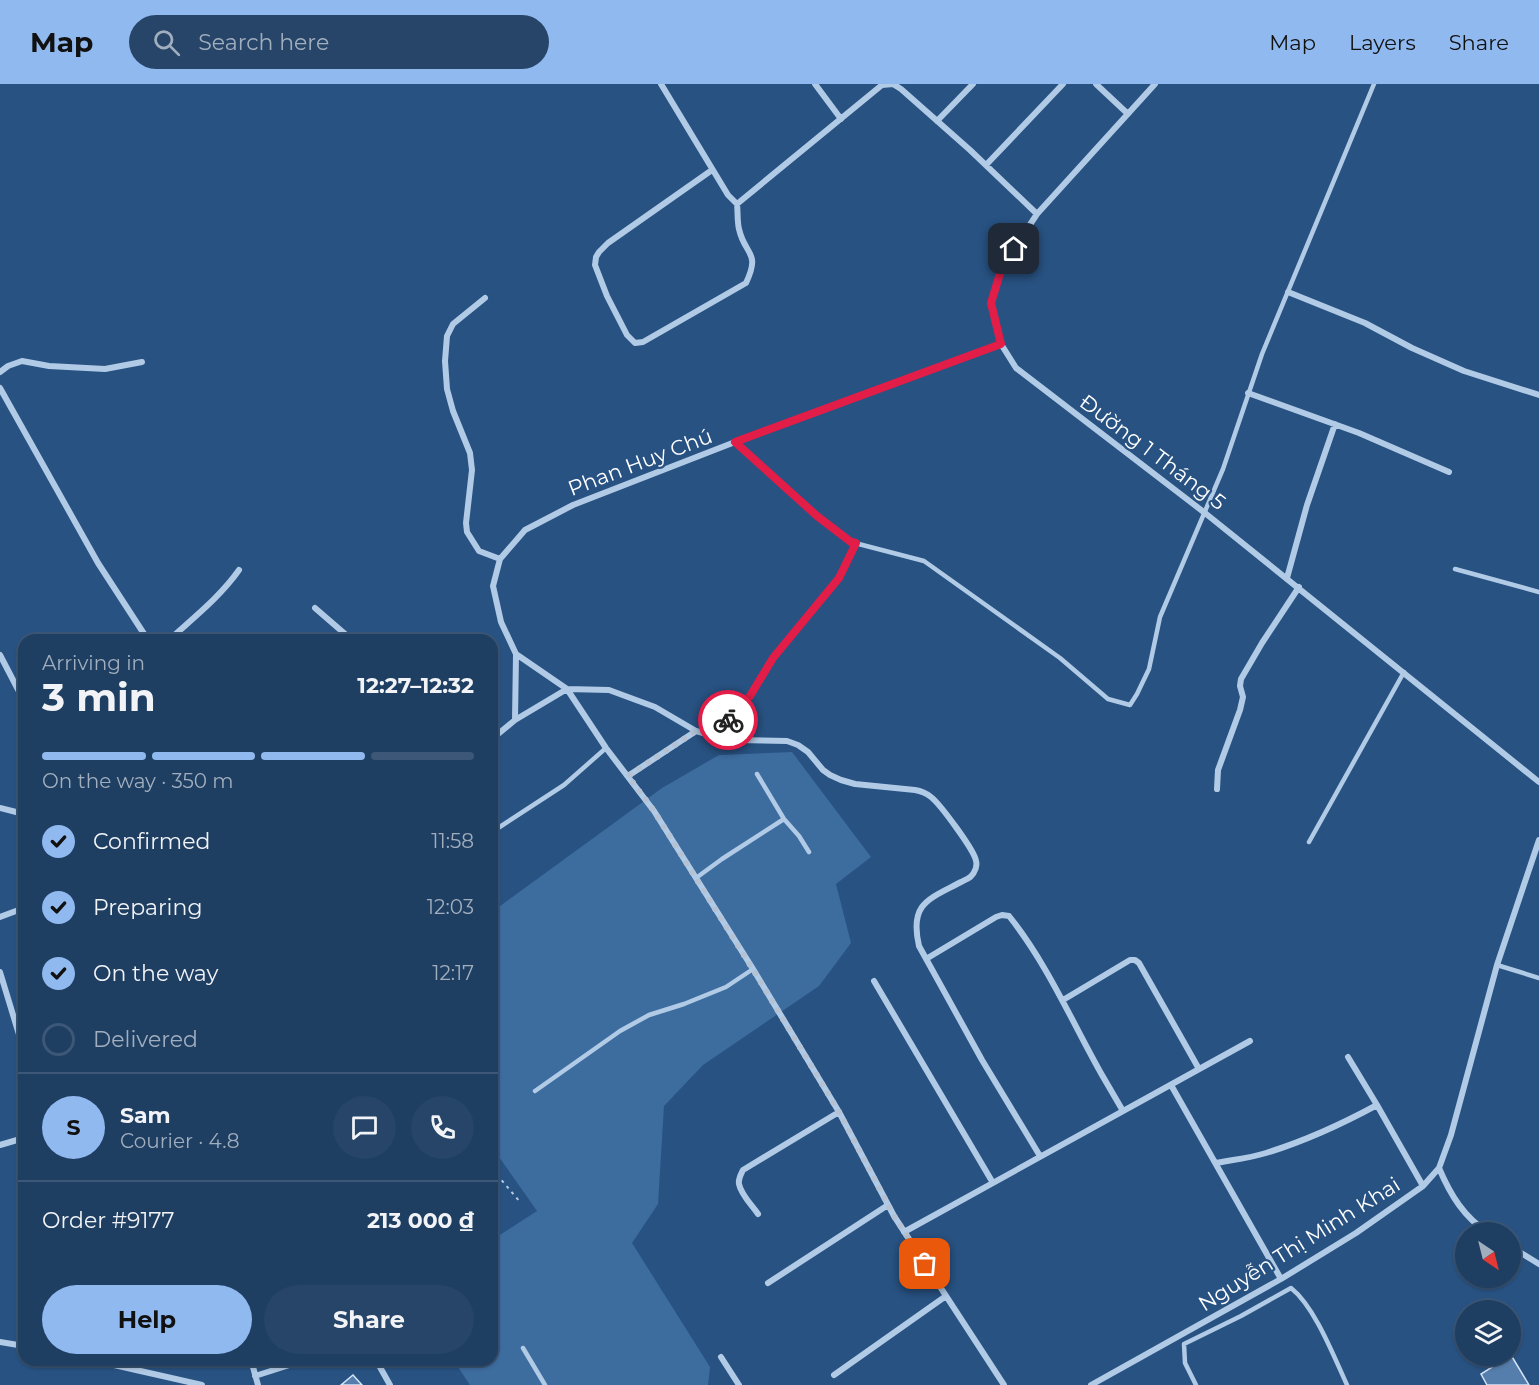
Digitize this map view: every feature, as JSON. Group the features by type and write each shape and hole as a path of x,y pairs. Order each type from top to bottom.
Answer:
{"street":[{"path":"661,84 712,170 728,195 737,204 739,230 753,259 752,270 746,283 643,342 635,343 627,335 607,296 595,265 596,257 608,243 712,170"},
{"path":"815,84 841,119"},
{"path":"737,204 882,85 893,84 902,89 1037,214"},
{"path":"937,121 972,84"},
{"path":"986,165 1063,84"},
{"path":"1096,84 1128,114"},
{"name":"Đường 1 Tháng 5","path":"1155,84 1037,214 1002,267 991,303 1001,344 1016,368 1299,587 1539,782"},
{"path":"1288,292 1365,323 1412,348 1464,371 1539,395"},
{"path":"485,298 453,324 447,336 445,361 447,389 470,453 472,470 467,532 479,551 500,559"},
{"name":"Phan Huy Chú","path":"516,654 501,622 493,586 500,559 525,530 573,505 735,442 1001,344"},
{"path":"0,372 22,361 49,366 105,369 142,362"},
{"path":"0,388 98,563 144,634"},
{"path":"1248,393 1359,433 1449,472"},
{"path":"1287,578 1307,505 1335,424"},
{"path":"714,736 750,696 773,658 839,578 856,543"},
{"path":"174,634 230,582 238,570"},
{"path":"1217,789 1218,770 1243,697 1241,679 1299,587"},
{"path":"315,608 345,634"},
{"path":"516,654 567,689 606,748 654,811 839,1112 904,1232 1004,1385"},
{"path":"515,720 516,654"},
{"path":"0,655 18,689"},
{"path":"498,734 515,720 567,689 609,690 655,707 696,731 737,740 787,741 798,745 808,752 830,776 855,784 915,790 932,797 941,806 972,852 976,861 976,869 972,876 923,903 915,930 919,946 982,1060 1041,1156"},
{"path":"628,776 696,731"},
{"path":"0,808 18,812"},
{"name":"Nguyễn Thị Minh Khai","path":"1091,1385 1281,1279 1356,1233 1423,1186 1439,1168 1451,1135 1497,965 1539,840"},
{"path":"0,917 18,910"},
{"path":"926,959 996,917 1009,916 1026,937 1063,1000 1101,1075 1124,1111"},
{"path":"1063,1000 1130,960 1135,960 1139,963 1199,1070"},
{"path":"0,972 18,1031"},
{"path":"874,981 993,1183"},
{"path":"904,1232 1250,1041"},
{"path":"1348,1057 1423,1186"},
{"path":"1171,1085 1281,1279"},
{"path":"1216,1163 1264,1154 1313,1136 1377,1105"},
{"path":"758,1214 743,1193 739,1183 743,1170 839,1112"},
{"path":"0,1145 18,1140"},
{"path":"1439,1168 1460,1207 1473,1222"},
{"path":"768,1283 888,1205"},
{"path":"1521,1253 1539,1264"},
{"path":"834,1375 946,1296"},
{"path":"0,1342 18,1345"},
{"path":"722,1357 739,1385"},
{"path":"128,1366 202,1385"},
{"path":"252,1366 258,1385"},
{"path":"255,1376 286,1366"},
{"path":"379,1366 390,1385"}],"lane":[{"path":"735,442 817,516 851,542 924,561 1060,658 1108,699 1130,705 1149,669 1160,617 1223,469 1262,354 1374,84"},
{"path":"1455,569 1539,592"},
{"path":"1310,842 1404,672"},
{"path":"498,828 564,785 606,748"},
{"path":"757,774 784,819 809,852"},
{"path":"696,878 784,819"},
{"path":"1497,965 1539,978"},
{"path":"535,1091 649,1015 726,987 753,969"},
{"path":"1196,1385 1185,1363 1184,1344 1291,1288 1299,1294 1320,1327 1347,1385"},
{"path":"523,1348 545,1385"}],"path":[{"path":"498,1176 521,1203"}],"shaded area":[{"path":"792,752 871,857 836,884 851,943 819,986 703,1065 664,1106 658,1204 632,1243 710,1367 708,1385 470,1385 457,1366 498,1366 498,1236 537,1211 498,1156 498,908 662,788 719,755"}],"building":[{"path":"1494,1366 1518,1366 1529,1385 1487,1385 1481,1374"},
{"path":"353,1375 362,1385 341,1385"}],"way so far":[{"path":"728,720 714,736 696,731 628,776 654,811 757,976 858,1144 894,1216 925,1264"}],"route":[{"path":"728,720 750,696 773,658 839,578 856,543 851,542 817,516 735,442 1001,344 991,303 1002,267 1014,249"}]}
